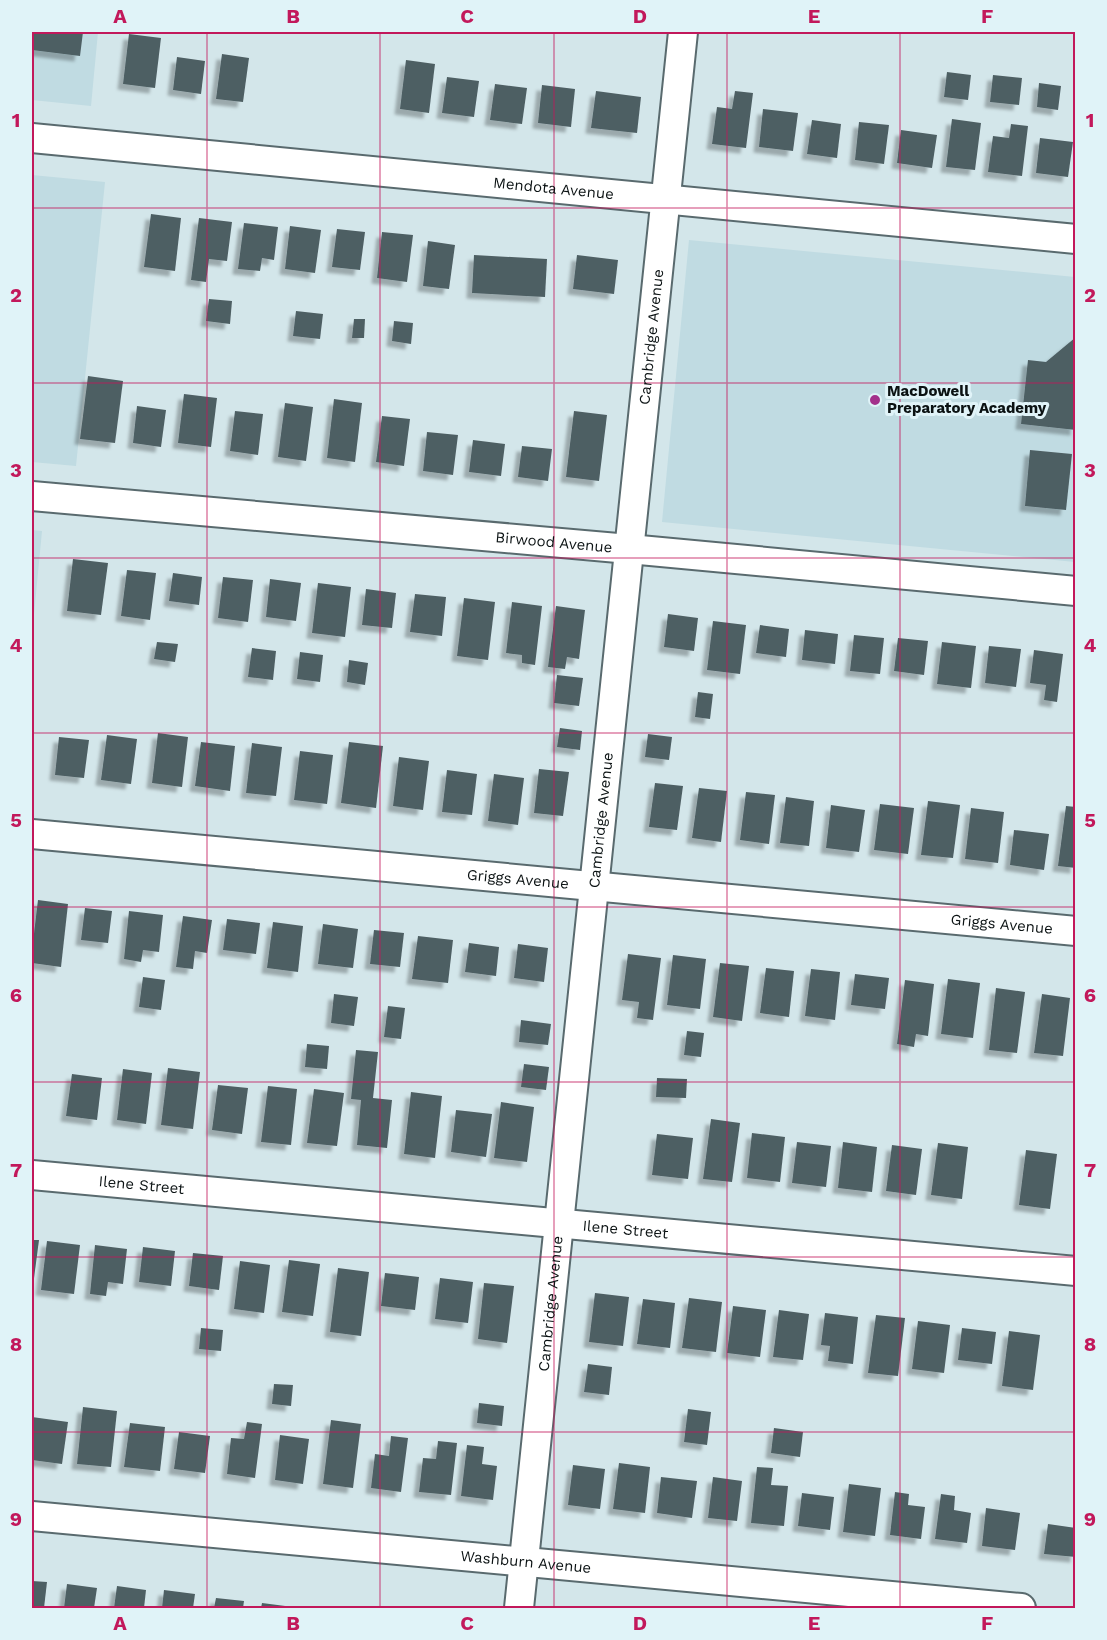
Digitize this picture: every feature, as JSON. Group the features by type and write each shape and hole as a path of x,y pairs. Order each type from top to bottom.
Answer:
{"street":[{"name":"Cambridge Avenue","path":"519,1608 682,32"},
{"name":"Mendota Avenue","path":"32,138 1076,239"},
{"name":"Birwood Avenue","path":"32,496 1076,591"},
{"name":"Griggs Avenue","path":"32,834 1076,931"},
{"name":"Ilene Street","path":"32,1175 1076,1271"},
{"name":"Washburn Avenue","path":"32,1516 1021,1608"}],"shaded area":[{"path":"32,32 98,32 91,106 32,100"},
{"path":"32,175 105,182 76,466 32,462"},
{"name":"MacDowell Preparatory Academy","path":"689,240 1075,277 1075,562 662,522"},
{"path":"32,530 42,531 32,635"}],"building":[{"path":"32,32 83,32 80,56 32,50"},
{"path":"129,34 161,38 155,88 123,84"},
{"path":"222,54 249,58 243,102 216,99"},
{"path":"177,57 205,61 201,94 173,90"},
{"path":"406,60 435,64 429,113 400,109"},
{"path":"947,72 971,75 968,100 944,97"},
{"path":"993,75 1022,78 1019,105 990,102"},
{"path":"447,77 479,81 474,117 442,113"},
{"path":"1039,83 1061,86 1058,110 1037,107"},
{"path":"495,84 527,88 522,124 490,120"},
{"path":"542,85 575,89 571,127 538,123"},
{"path":"596,91 641,97 637,133 591,128"},
{"path":"735,91 753,93 746,148 712,144 717,107 732,109"},
{"path":"763,109 798,113 793,151 759,147"},
{"path":"952,119 981,123 975,170 946,167"},
{"path":"812,120 841,124 837,158 807,154"},
{"path":"859,122 889,125 884,164 855,160"},
{"path":"1011,124 1028,126 1022,176 988,172 993,136 1009,138"},
{"path":"901,130 937,135 932,168 897,163"},
{"path":"1040,138 1073,142 1068,177 1036,173"},
{"path":"151,214 181,218 175,271 144,267"},
{"path":"199,218 232,222 227,261 209,259 206,282 191,280"},
{"path":"244,223 278,227 274,260 262,258 260,271 238,269"},
{"path":"290,226 321,230 315,273 285,269"},
{"path":"337,229 365,232 360,270 332,267"},
{"path":"382,232 413,235 407,282 377,278"},
{"path":"428,241 455,245 449,289 423,286"},
{"path":"474,255 547,259 545,297 472,293"},
{"path":"577,255 618,260 614,294 573,289"},
{"path":"209,299 232,301 230,324 206,321"},
{"path":"296,311 323,314 320,339 293,336"},
{"path":"354,319 365,319 364,338 352,338"},
{"path":"394,321 413,323 411,344 392,341"},
{"path":"1076,337 1076,430 1021,424 1028,360 1046,362"},
{"path":"88,376 123,381 115,443 80,439"},
{"path":"184,394 217,398 211,447 178,443"},
{"path":"334,399 362,403 355,462 327,458"},
{"path":"285,403 313,407 306,461 278,457"},
{"path":"137,406 166,410 161,447 133,443"},
{"path":"235,411 263,414 258,455 230,451"},
{"path":"574,411 607,415 599,481 566,477"},
{"path":"382,416 410,419 404,466 376,462"},
{"path":"427,432 458,435 453,475 423,471"},
{"path":"473,440 505,444 501,476 469,472"},
{"path":"522,446 552,449 548,481 518,477"},
{"path":"1030,450 1072,454 1066,510 1025,506"},
{"path":"73,559 108,563 101,615 67,611"},
{"path":"127,570 156,573 150,620 121,616"},
{"path":"173,573 202,577 199,605 169,601"},
{"path":"223,577 253,580 248,622 218,618"},
{"path":"270,579 301,583 296,621 266,617"},
{"path":"318,583 351,587 345,637 312,633"},
{"path":"366,589 396,593 392,628 362,625"},
{"path":"415,594 446,597 442,636 410,632"},
{"path":"464,598 495,602 488,660 457,656"},
{"path":"512,602 542,606 535,665 522,663 522,655 506,653"},
{"path":"556,606 585,610 579,659 567,657 565,669 548,667"},
{"path":"668,614 698,618 694,651 664,647"},
{"path":"713,621 746,625 740,674 707,670"},
{"path":"760,625 789,629 786,657 756,653"},
{"path":"805,630 838,634 835,664 802,660"},
{"path":"854,635 884,638 880,674 850,671"},
{"path":"898,638 928,641 924,675 894,671"},
{"path":"157,642 178,644 175,662 154,659"},
{"path":"942,642 976,646 971,688 937,684"},
{"path":"989,646 1021,649 1016,687 985,683"},
{"path":"252,648 276,651 273,680 248,677"},
{"path":"1034,650 1063,654 1057,702 1044,700 1046,685 1030,683"},
{"path":"300,652 323,655 320,682 297,679"},
{"path":"349,660 368,663 365,685 347,682"},
{"path":"557,675 583,678 579,706 554,703"},
{"path":"698,692 713,694 710,719 695,717"},
{"path":"560,728 582,731 580,750 557,747"},
{"path":"158,733 188,737 182,787 152,783"},
{"path":"648,734 672,737 669,760 645,757"},
{"path":"107,735 137,739 131,784 101,780"},
{"path":"59,737 89,740 84,778 55,775"},
{"path":"201,742 235,746 230,791 195,786"},
{"path":"349,742 383,746 376,808 341,803"},
{"path":"252,743 282,747 276,796 246,793"},
{"path":"300,751 333,755 327,804 294,800"},
{"path":"399,757 429,761 423,810 393,806"},
{"path":"539,769 569,772 563,816 534,813"},
{"path":"447,770 477,774 472,815 442,812"},
{"path":"494,774 524,778 518,825 488,821"},
{"path":"655,783 683,786 677,830 649,827"},
{"path":"699,788 727,791 721,842 692,838"},
{"path":"746,792 775,795 769,844 740,840"},
{"path":"786,797 814,801 809,846 780,843"},
{"path":"928,801 960,805 953,858 921,855"},
{"path":"880,804 914,808 908,854 874,850"},
{"path":"831,805 865,810 859,852 826,848"},
{"path":"1066,806 1076,807 1076,868 1058,866"},
{"path":"971,808 1004,812 998,863 965,859"},
{"path":"1014,830 1049,834 1044,870 1010,865"},
{"path":"38,900 68,904 61,967 32,963"},
{"path":"85,908 112,911 108,943 81,940"},
{"path":"129,911 163,915 159,952 143,950 141,962 124,959"},
{"path":"183,916 212,920 207,953 195,951 193,969 176,967"},
{"path":"227,919 260,923 256,954 223,950"},
{"path":"273,922 303,926 298,972 267,968"},
{"path":"323,924 358,929 353,968 318,964"},
{"path":"374,930 404,933 400,967 370,964"},
{"path":"418,936 453,940 448,983 412,979"},
{"path":"469,943 499,947 496,976 465,972"},
{"path":"518,944 548,948 544,982 514,978"},
{"path":"628,954 661,958 653,1020 637,1018 639,1002 622,1000"},
{"path":"673,955 706,959 700,1009 667,1005"},
{"path":"720,963 749,966 742,1021 713,1017"},
{"path":"766,968 794,971 789,1017 760,1013"},
{"path":"811,969 840,972 835,1020 805,1016"},
{"path":"855,974 889,978 885,1009 851,1005"},
{"path":"143,977 165,980 161,1010 139,1007"},
{"path":"948,979 980,983 973,1038 941,1034"},
{"path":"905,980 934,984 928,1036 916,1034 914,1047 897,1044"},
{"path":"996,988 1025,992 1017,1053 989,1050"},
{"path":"334,994 358,997 354,1026 331,1023"},
{"path":"1042,994 1070,998 1063,1056 1034,1053"},
{"path":"388,1006 405,1008 401,1039 384,1037"},
{"path":"521,1020 551,1024 548,1045 519,1042"},
{"path":"687,1031 704,1033 701,1057 684,1055"},
{"path":"307,1044 329,1046 327,1069 305,1067"},
{"path":"356,1050 378,1052 373,1098 392,1100 387,1148 357,1145 361,1100 351,1099"},
{"path":"524,1064 549,1067 546,1090 521,1087"},
{"path":"168,1068 200,1072 193,1129 161,1125"},
{"path":"123,1069 152,1073 146,1124 117,1120"},
{"path":"72,1074 102,1078 97,1120 66,1116"},
{"path":"657,1078 687,1079 686,1098 656,1097"},
{"path":"218,1085 248,1088 242,1134 212,1130"},
{"path":"268,1086 297,1089 291,1145 261,1142"},
{"path":"314,1089 344,1093 337,1146 307,1143"},
{"path":"411,1092 442,1096 435,1158 404,1154"},
{"path":"501,1102 534,1107 527,1162 494,1158"},
{"path":"456,1110 492,1114 486,1157 451,1152"},
{"path":"711,1119 740,1123 732,1182 703,1179"},
{"path":"752,1133 785,1137 780,1182 747,1178"},
{"path":"657,1134 693,1138 688,1179 652,1175"},
{"path":"797,1142 831,1146 826,1187 792,1183"},
{"path":"843,1142 877,1147 872,1192 838,1188"},
{"path":"938,1143 968,1147 962,1199 931,1195"},
{"path":"892,1145 922,1149 916,1195 886,1191"},
{"path":"1026,1150 1057,1154 1050,1209 1019,1205"},
{"path":"32,1240 39,1240 33,1286 32,1286"},
{"path":"47,1241 80,1245 74,1294 41,1290"},
{"path":"95,1245 127,1249 123,1284 108,1282 106,1296 90,1294"},
{"path":"143,1247 175,1251 171,1286 139,1282"},
{"path":"193,1253 223,1256 219,1290 189,1286"},
{"path":"289,1260 320,1264 313,1316 282,1312"},
{"path":"240,1261 270,1265 264,1313 234,1309"},
{"path":"338,1268 369,1272 361,1336 330,1332"},
{"path":"385,1273 419,1277 415,1310 381,1306"},
{"path":"440,1278 473,1282 468,1323 435,1319"},
{"path":"484,1283 514,1286 507,1343 478,1339"},
{"path":"595,1293 629,1297 623,1346 589,1342"},
{"path":"689,1298 722,1302 716,1352 682,1348"},
{"path":"643,1299 675,1303 670,1348 637,1344"},
{"path":"733,1306 766,1310 760,1357 727,1353"},
{"path":"779,1310 809,1314 803,1360 773,1357"},
{"path":"825,1313 858,1317 853,1364 828,1361 830,1346 821,1345"},
{"path":"876,1315 905,1318 898,1376 868,1373"},
{"path":"918,1321 950,1325 944,1373 912,1369"},
{"path":"201,1328 223,1330 221,1351 199,1349"},
{"path":"962,1328 996,1332 992,1364 958,1360"},
{"path":"1009,1331 1040,1335 1033,1390 1002,1386"},
{"path":"588,1364 612,1367 609,1395 584,1392"},
{"path":"274,1384 293,1385 291,1406 272,1404"},
{"path":"479,1403 504,1406 502,1426 477,1423"},
{"path":"83,1407 117,1411 111,1467 77,1464"},
{"path":"688,1409 711,1412 707,1445 684,1442"},
{"path":"32,1417 68,1422 62,1464 32,1460"},
{"path":"331,1420 361,1424 353,1488 323,1484"},
{"path":"247,1422 262,1424 255,1478 227,1474 231,1438 244,1439"},
{"path":"130,1423 165,1427 160,1471 124,1467"},
{"path":"774,1428 803,1432 800,1457 771,1453"},
{"path":"179,1432 210,1436 205,1473 174,1469"},
{"path":"280,1435 309,1439 303,1484 275,1480"},
{"path":"391,1436 408,1438 401,1492 371,1488 375,1454 389,1456"},
{"path":"438,1441 457,1443 451,1495 419,1492 423,1458 436,1459"},
{"path":"467,1445 484,1447 482,1464 497,1466 493,1500 461,1496"},
{"path":"619,1463 650,1467 645,1513 613,1509"},
{"path":"573,1465 605,1469 600,1509 568,1505"},
{"path":"757,1467 773,1468 771,1485 788,1486 784,1526 751,1523"},
{"path":"661,1477 697,1481 692,1518 657,1513"},
{"path":"713,1477 742,1481 737,1521 708,1518"},
{"path":"849,1484 881,1488 875,1536 843,1532"},
{"path":"895,1492 909,1494 908,1505 925,1507 921,1539 890,1535"},
{"path":"802,1493 834,1497 830,1530 798,1526"},
{"path":"941,1494 955,1496 954,1510 971,1513 967,1543 935,1539"},
{"path":"986,1508 1020,1513 1015,1550 982,1546"},
{"path":"1048,1524 1076,1528 1076,1557 1044,1554"},
{"path":"32,1581 47,1582 44,1608 32,1608"},
{"path":"67,1584 97,1588 94,1608 64,1608"},
{"path":"117,1586 146,1590 144,1608 114,1608"},
{"path":"164,1590 195,1594 193,1608 162,1608"},
{"path":"216,1598 244,1601 243,1608 214,1608"},
{"path":"262,1603 293,1607 293,1608 261,1608"}],"place":[{"name":"MacDowell Preparatory Academy","path":"875,400"}]}
